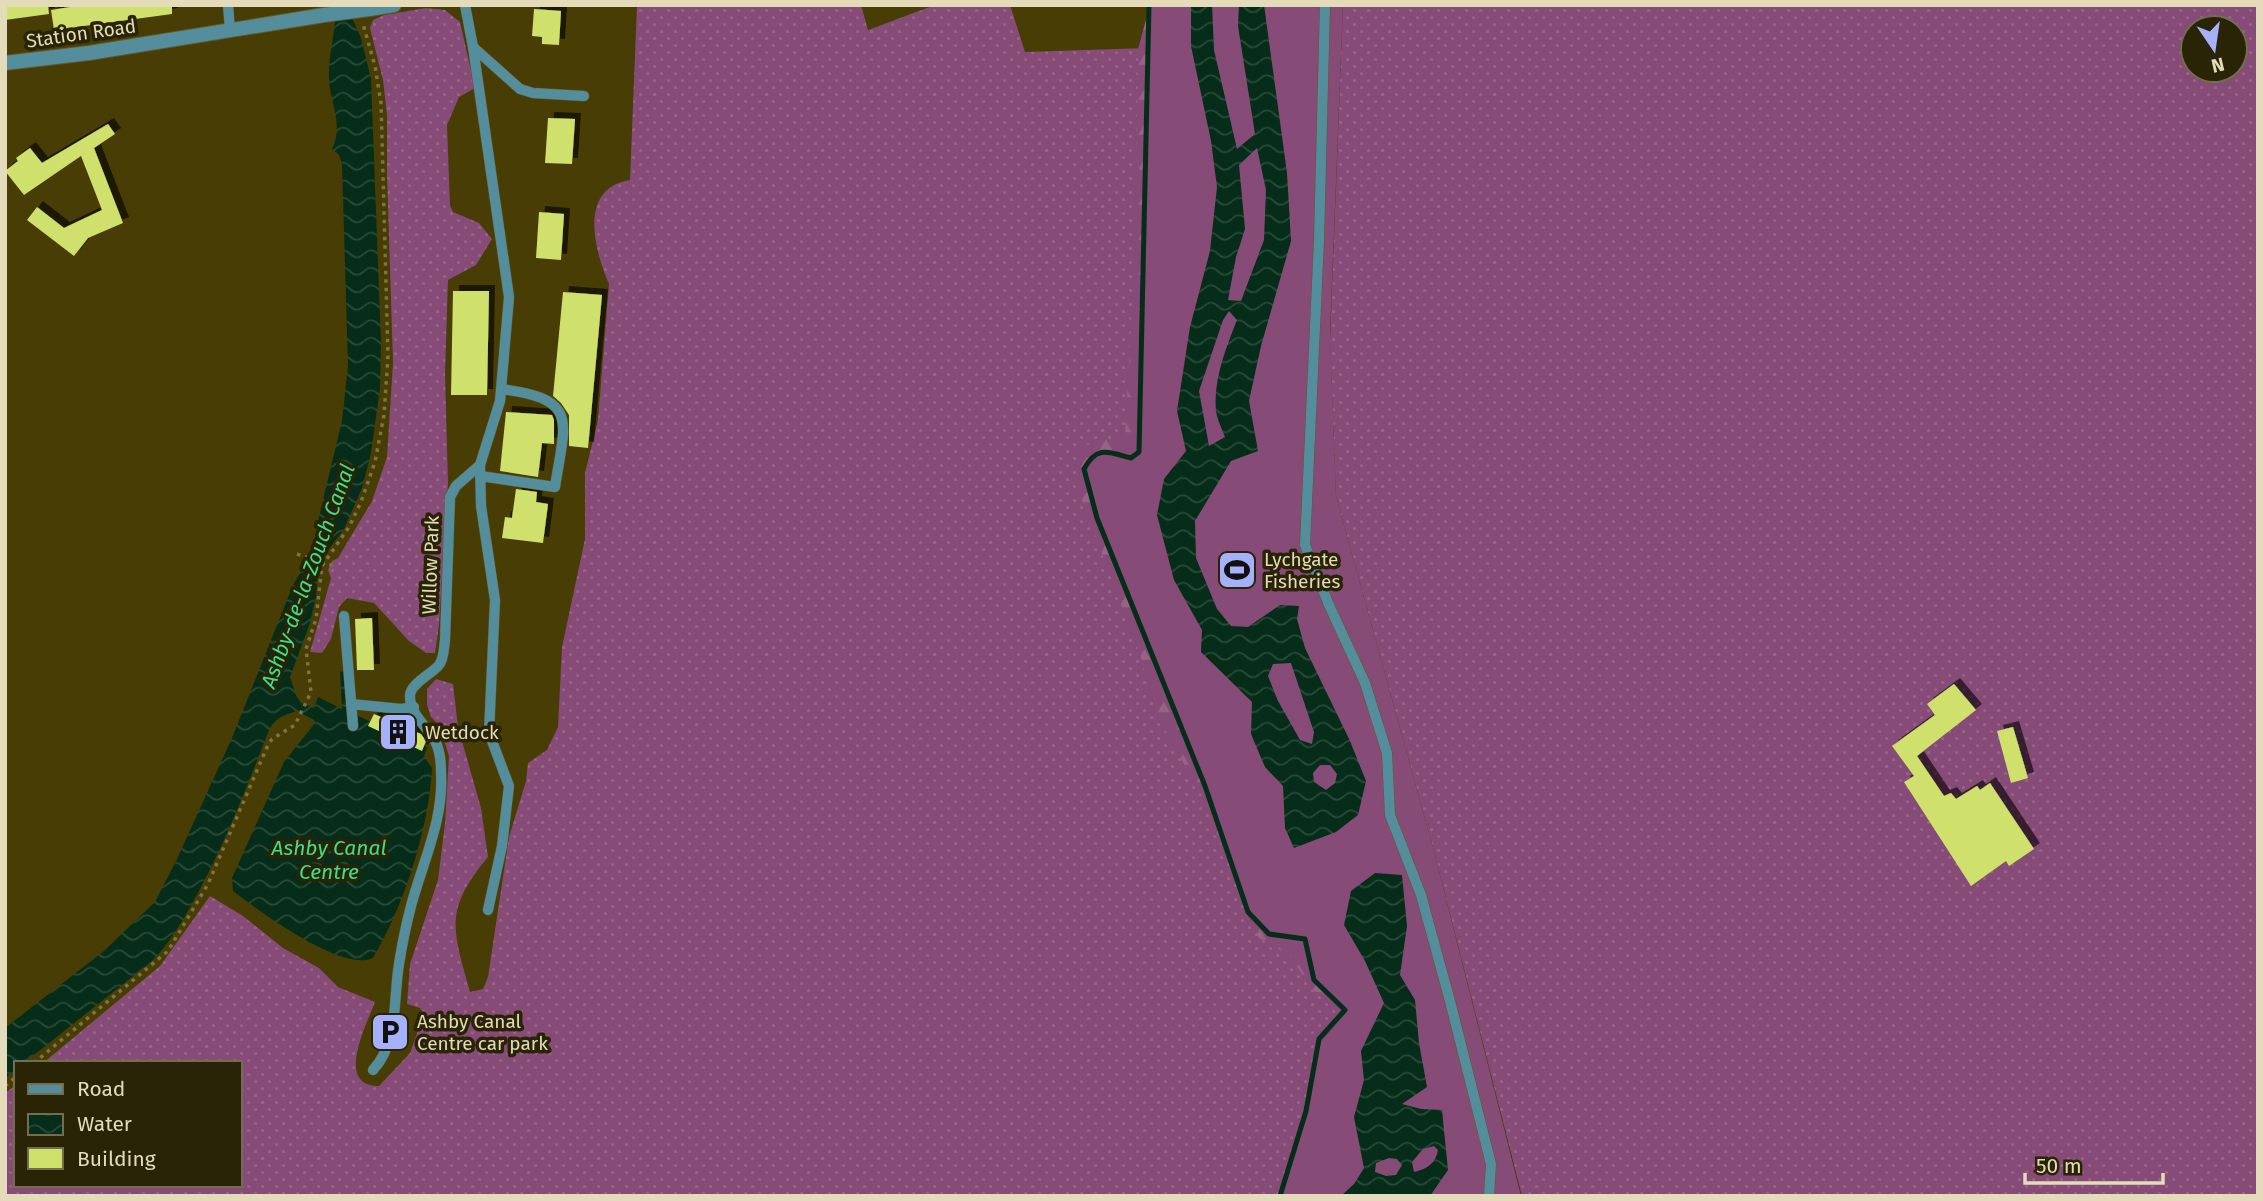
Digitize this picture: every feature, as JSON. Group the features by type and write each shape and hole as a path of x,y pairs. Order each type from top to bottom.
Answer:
{"street":[{"name":"Station Road","path":"5,63 89,53 229,25 394,5"}],"lane":[{"path":"228,5 229,25"},
{"path":"229,25 238,5"},
{"name":"Willow Park","path":"414,707 410,698 411,689 441,663 445,640 450,496 456,486 480,471 500,401 509,298 465,5"},
{"path":"1325,5 1318,266 1305,545 1365,684 1387,752 1390,815 1422,895 1454,1013 1491,1164 1489,1196"},
{"path":"473,47 520,89 533,93 584,96"},
{"path":"488,910 502,846 509,786 489,733 495,600 481,506 480,471 555,487 563,429 558,409 539,395 501,389"},
{"path":"344,616 353,726"},
{"path":"351,704 401,709 414,707 419,722 439,748 442,773 440,803 429,856 412,905 399,966 396,1011 383,1060 373,1070"}],"path":[{"path":"36,1061 168,951 208,884 268,745 272,739 295,725 311,692 306,649 316,619 322,566 349,527 361,502 375,462 384,415 388,356 381,103 375,66 363,23"},
{"path":"297,554 334,566"}],"green space":[{"path":"637,5 861,5 868,30 935,5 1010,5 1025,52 1148,48 1205,786 1248,912 1345,1010 1319,1039 1306,1111 1280,1196 5,1196 5,1093 14,1086 14,1187 242,1187 242,1061 45,1061 160,966 210,896 243,916 283,948 319,968 338,987 375,1002 357,1052 358,1076 366,1083 379,1086 410,1053 424,1014 420,1008 407,1004 410,964 438,880 445,823 449,756 439,725 431,717 427,705 427,689 436,679 453,684 458,727 481,808 488,857 464,892 458,907 456,936 470,992 483,989 488,977 509,837 526,781 528,763 547,750 558,727 562,647 585,539 585,473 598,420 609,284 599,255 594,222 603,195 614,185 630,180"},
{"name":"Lychgate Fisheries","path":"1149,5 1343,5 1330,333 1336,496 1435,855 1521,1196 1280,1196 1306,1111 1319,1039 1345,1010 1314,980 1304,939 1269,934 1252,917 1205,786 1097,518 1084,469 1099,453 1131,458 1139,451"},
{"path":"1150,5 1345,1010 1311,989 1291,956 1259,938 1202,796 1157,716 1141,658 1075,482 1079,447 1125,435 1135,248 1138,49"},
{"path":"1343,5 2258,5 2258,1196 1522,1196 1435,855 1336,496 1330,341"},
{"path":"426,8 445,10 460,22 475,88 459,97 447,125 450,205 453,212 479,223 492,239 476,265 448,280 445,374 448,483 435,653 426,653 409,641 374,603 347,598 339,607 331,639 322,653 310,652 331,578 328,570 372,501 387,457 393,363 387,115 383,80 370,28 373,20 384,15"}],"water":[{"path":"335,5 352,5 352,18 361,38 371,79 381,343 380,388 371,453 362,488 344,529 322,558 309,626 290,677 301,703 314,708 318,697 342,709 340,671 350,671 356,715 427,747 424,756 432,768 430,791 413,866 395,915 373,958 359,960 342,957 301,937 233,891 232,878 284,762 315,723 297,711 284,716 269,730 219,850 190,908 166,944 152,961 27,1061 14,1061 14,1071 5,1078 5,1028 104,951 155,902 232,738 293,585 314,550 318,521 342,421 348,366 342,164 339,155 332,149 337,123 329,78"},
{"path":"1191,5 1212,5 1214,50 1237,149 1255,134 1238,26 1239,5 1264,5 1287,173 1291,241 1261,346 1249,401 1258,451 1231,461 1195,521 1196,558 1217,609 1231,626 1248,627 1280,605 1299,606 1297,619 1305,648 1350,741 1366,781 1358,815 1336,832 1294,848 1285,828 1283,786 1265,767 1251,734 1252,702 1201,652 1202,630 1174,580 1157,515 1164,479 1186,451 1177,411 1190,327 1210,251 1217,187 1211,141 1191,46","holes":["1257,148 1266,190 1264,240 1241,301 1228,300 1236,257 1245,229 1239,165","1229,311 1237,320 1221,364 1216,388 1216,411 1225,437 1209,446 1199,391 1223,320","1291,663 1314,732 1312,744 1300,740 1278,701 1268,676 1273,664","1320,765 1330,765 1337,774 1335,783 1326,790 1314,782 1313,773"]},
{"path":"1375,873 1402,875 1407,926 1400,975 1415,1000 1427,1087 1402,1104 1421,1109 1442,1110 1448,1170 1430,1196 1341,1196 1354,1184 1364,1168 1354,1117 1364,1080 1361,1051 1384,1003 1365,961 1344,925 1351,891","holes":["1434,1146 1438,1150 1433,1162 1414,1172 1412,1162 1423,1149","1389,1158 1397,1159 1402,1165 1396,1175 1386,1176 1375,1172 1376,1163"]}],"building":[{"path":"5,5 48,5 49,14 5,20"},
{"path":"83,5 172,5 172,14 54,30 51,10"},
{"path":"534,9 561,11 559,45 542,44 542,37 532,36"},
{"path":"548,118 575,119 572,164 545,163"},
{"path":"108,124 115,134 94,148 123,223 88,238 74,256 27,220 37,207 64,228 102,210 81,156 24,195 5,171 18,161 16,158 30,148 42,163"},
{"path":"539,212 564,214 561,260 536,258"},
{"path":"453,291 489,291 487,395 451,395"},
{"path":"563,292 602,295 588,448 569,446 569,415 553,396"},
{"path":"506,412 552,415 554,444 542,443 538,477 500,471"},
{"path":"516,489 537,492 536,502 548,504 543,543 502,538 505,517 512,518"},
{"path":"372,618 374,670 357,670 355,619"},
{"path":"1954,684 1976,710 1917,756 1944,796 1951,793 1956,799 1977,786 1980,790 1990,783 2034,849 2009,866 2006,861 1971,886 1904,782 1914,776 1892,746 1935,715 1927,704"},
{"name":"Wetdock","path":"374,714 421,734 426,741 422,751 368,726"},
{"path":"2013,727 2028,778 2011,783 1997,731"}],"waterway":[{"path":"1149,5 1139,452 1131,458 1099,453 1084,469 1097,518 1205,786 1248,912 1269,934 1305,939 1314,980 1345,1010 1319,1039 1306,1111 1280,1196"}],"place":[{"name":"Lychgate Fisheries","path":"1237,570"},
{"name":"Wetdock","path":"398,732"},
{"name":"Ashby Canal Centre car park","path":"390,1032"}],"water label":[{"name":"Ashby-de-la-Zouch Canal","path":"308,576"},
{"name":"Ashby Canal Centre","path":"329,860"}]}
